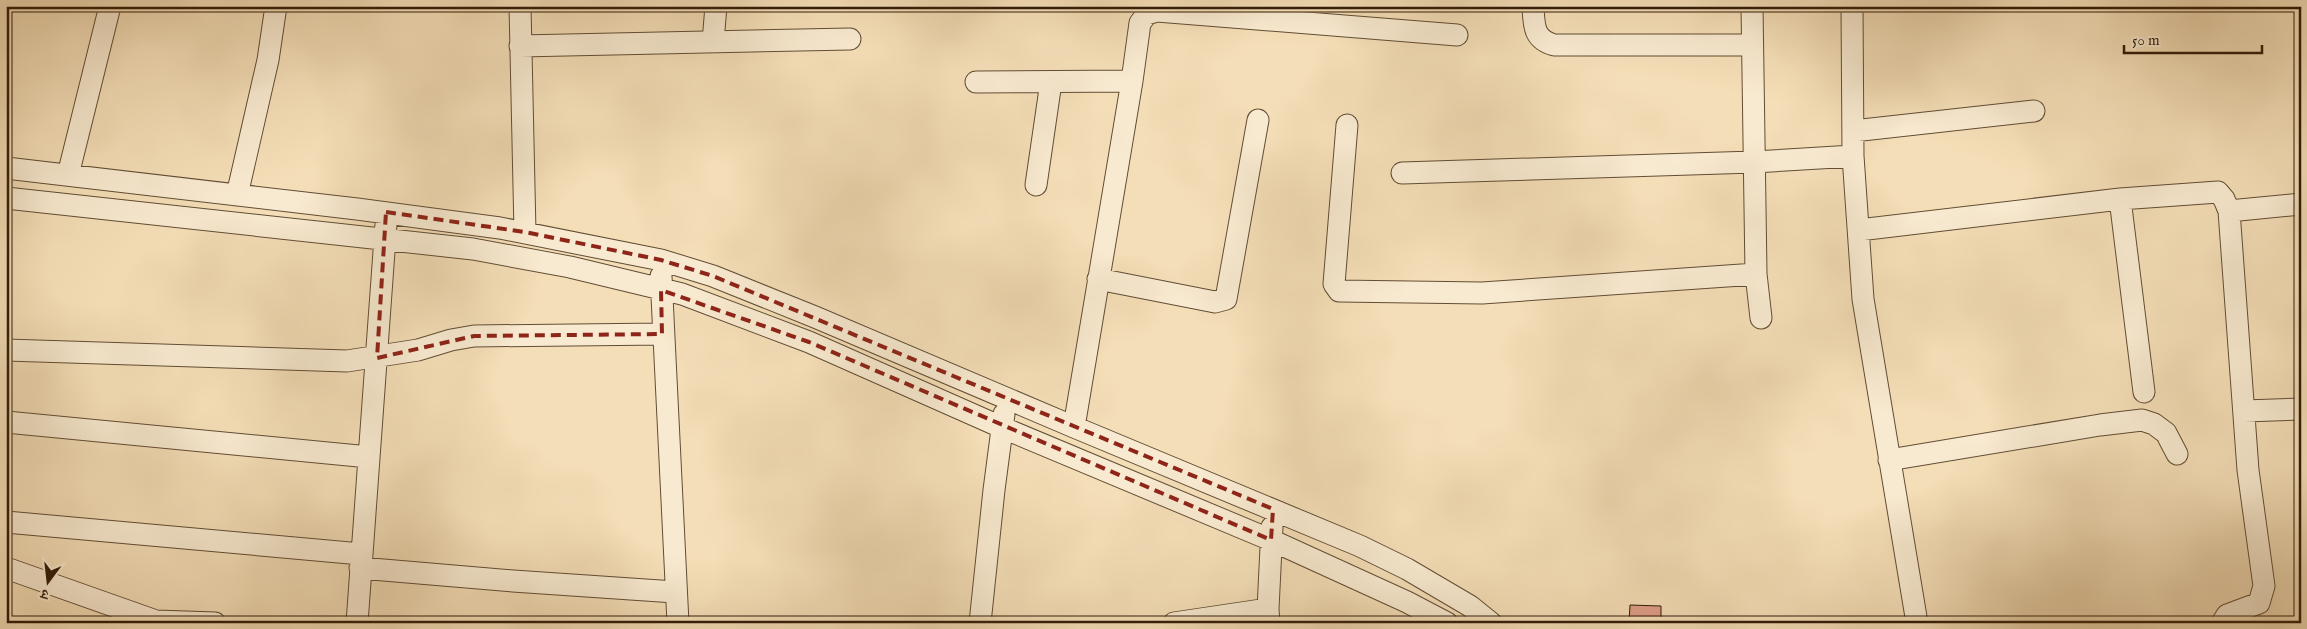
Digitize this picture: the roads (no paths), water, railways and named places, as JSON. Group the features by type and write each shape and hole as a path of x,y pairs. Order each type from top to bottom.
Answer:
{"street":[{"path":"68,176 110,6"},
{"path":"237,195 268,60 276,6"},
{"path":"520,6 525,232"},
{"path":"713,42 716,6"},
{"path":"1533,6 1534,31 1540,39 1554,44 1752,45"},
{"path":"1752,6 1756,274 1761,318"},
{"path":"1852,6 1852,131 1863,299 1888,460 1917,623"},
{"path":"1074,427 1140,23 1150,12 1258,13 1457,35"},
{"path":"520,46 850,39"},
{"path":"976,82 1132,81"},
{"path":"1036,185 1051,82"},
{"path":"1852,131 2034,111"},
{"path":"1098,279 1215,302 1226,299 1258,120"},
{"path":"1347,125 1334,284 1339,291 1482,293 1756,274"},
{"path":"1402,173 1754,162 1853,156"},
{"path":"6,168 386,212 525,232 661,260 713,276 815,317 1360,546 1407,569 1470,606 1491,623"},
{"path":"1859,230 2120,199 2218,192 2224,199 2228,211 2248,470 2263,594 2259,603 2227,615 2222,623"},
{"path":"6,198 473,249 570,267 682,294 809,342 1001,427 1271,540 1407,602 1448,623"},
{"path":"2120,199 2144,392"},
{"path":"2228,211 2301,204"},
{"path":"357,623 386,212"},
{"path":"661,260 662,334 678,623"},
{"path":"6,350 347,361 377,358 474,336 662,334"},
{"path":"980,623 1001,427 1008,399"},
{"path":"2244,411 2301,409"},
{"path":"1888,460 2100,425 2142,420 2154,424 2166,433 2177,454"},
{"path":"6,422 369,457"},
{"path":"1176,623 1268,616 1273,509"},
{"path":"6,522 361,561 513,581 675,592"},
{"path":"6,568 156,621 215,623"}]}
